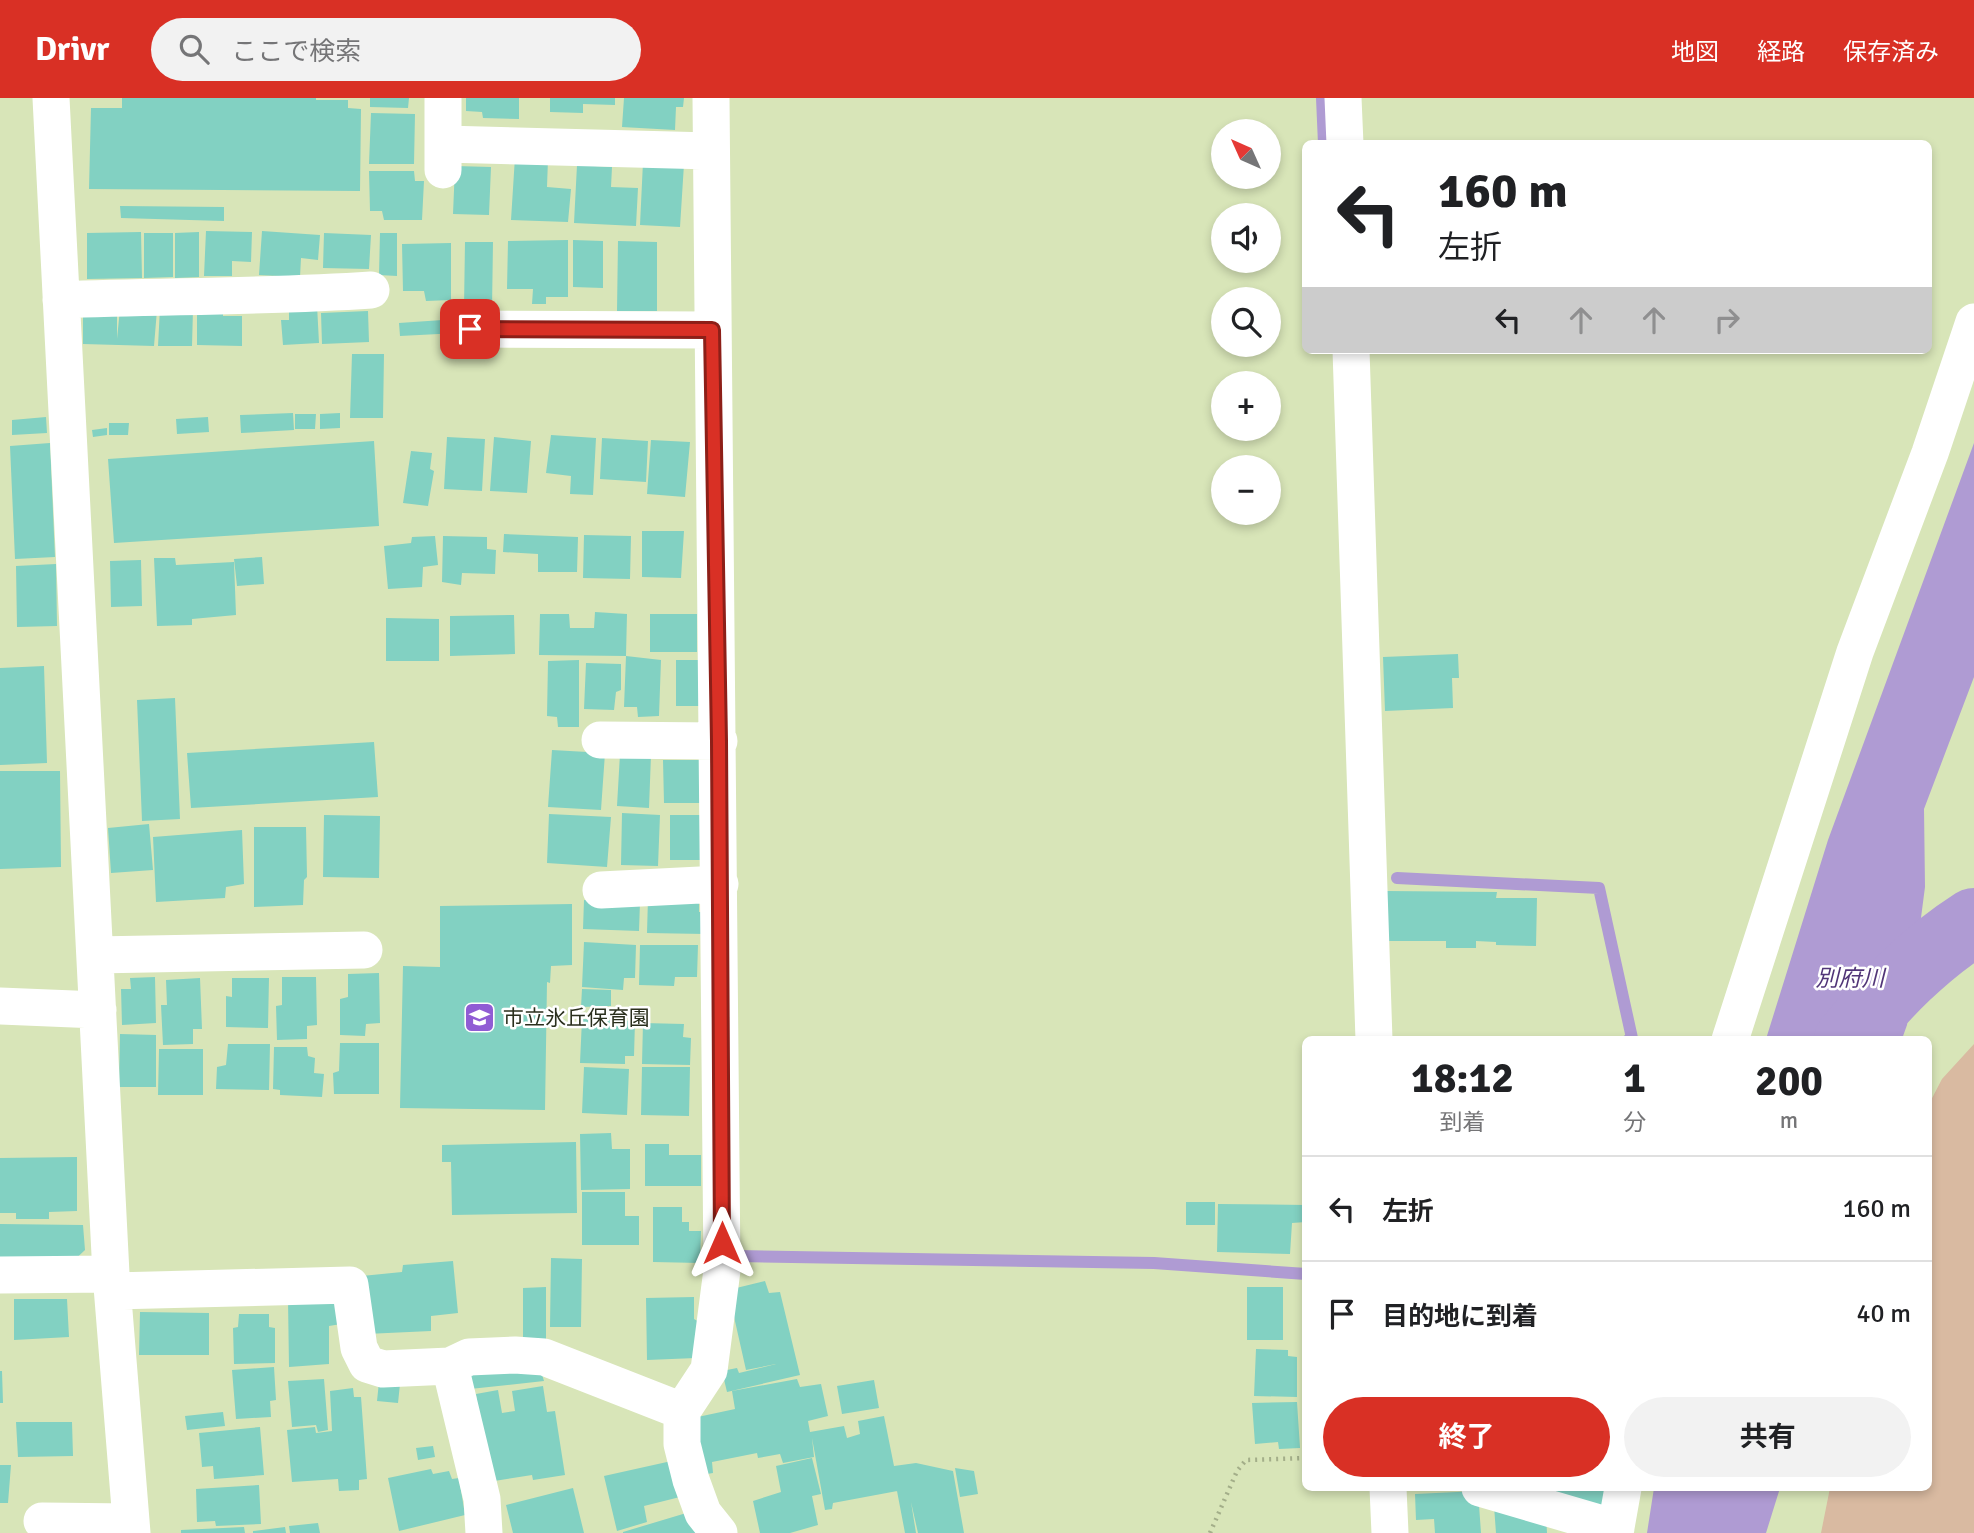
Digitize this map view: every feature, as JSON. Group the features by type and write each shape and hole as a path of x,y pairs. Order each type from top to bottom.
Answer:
{"street":[{"path":"42,1521 132,1528 112,1283 51,98"},
{"path":"711,98 722,1270 709,1370 682,1411 682,1444 703,1513 719,1533"},
{"path":"1343,98 1345,140"},
{"path":"443,100 444,157 711,151"},
{"path":"61,300 180,295 295,296 371,290"},
{"path":"1731,1036 1855,652 1930,453 1974,322"},
{"path":"470,329 712,330"},
{"path":"1351,354 1374,1036"},
{"path":"600,740 719,741"},
{"path":"601,890 720,884"},
{"path":"95,955 365,950"},
{"path":"0,1006 98,1010"},
{"path":"0,1275 112,1283 350,1285 359,1348 367,1364 383,1368 450,1366 469,1357 544,1357 682,1411"},
{"path":"450,1366 482,1499 484,1533"},
{"path":"1388,1491 1390,1533"},
{"path":"1490,1491 1615,1530 1622,1491"}],"path":[{"path":"1210,1533 1237,1471 1246,1461 1302,1458"}],"shaded area":[{"path":"1974,1044 1974,1533 1821,1533 1829,1491 1932,1491 1932,1098 1942,1079"}],"water":[{"name":"別府川","path":"1974,443 1974,677 1924,809 1925,887 1907,1025 1903,1036 1767,1036 1828,840"},
{"path":"1654,1491 1779,1491 1766,1533 1647,1533"}],"building":[{"path":"122,98 348,100 348,108 361,109 360,191 89,189 91,108 122,108"},
{"path":"370,98 409,98 408,108 370,107"},
{"path":"466,98 519,98 519,119 483,118 482,112 466,111"},
{"path":"550,98 615,98 615,105 583,104 583,113 550,112"},
{"path":"624,98 684,98 683,107 676,107 675,130 622,127"},
{"path":"371,113 415,114 414,164 369,164"},
{"path":"515,157 548,159 547,187 571,189 568,222 511,220"},
{"path":"643,162 684,164 680,227 640,225"},
{"path":"577,165 612,167 611,187 638,188 636,226 574,223"},
{"path":"455,166 491,167 489,215 453,214"},
{"path":"369,171 414,171 415,181 424,181 422,220 384,220 382,211 370,211"},
{"path":"120,206 224,207 224,221 121,218"},
{"path":"206,231 252,232 251,262 232,261 232,276 204,276"},
{"path":"262,231 320,235 318,260 301,258 300,277 259,275"},
{"path":"141,232 142,278 87,279 87,233"},
{"path":"199,232 199,277 175,278 175,233"},
{"path":"144,233 173,233 173,277 144,278"},
{"path":"324,233 371,235 369,269 323,268"},
{"path":"380,233 397,233 397,276 379,275"},
{"path":"568,240 568,297 546,297 546,304 532,304 533,289 507,289 508,241"},
{"path":"573,240 603,241 603,288 573,287"},
{"path":"618,241 657,242 657,311 617,311"},
{"path":"465,242 493,242 492,309 464,308"},
{"path":"451,243 451,300 426,301 424,291 403,291 402,244"},
{"path":"317,305 319,343 283,345 281,320 289,320 289,306"},
{"path":"160,308 193,309 192,346 158,346"},
{"path":"120,309 157,310 154,346 83,344 83,317 117,316 117,339"},
{"path":"197,309 223,309 223,316 242,316 242,346 197,345"},
{"path":"368,311 369,342 322,344 321,313"},
{"path":"457,319 458,333 400,336 399,323"},
{"path":"352,354 384,354 383,418 350,418"},
{"path":"293,413 294,430 241,433 240,415"},
{"path":"340,413 340,428 320,429 320,414"},
{"path":"295,414 316,414 315,429 295,429"},
{"path":"46,417 47,433 12,435 12,420"},
{"path":"208,417 209,432 177,434 176,419"},
{"path":"109,423 129,423 128,435 109,435"},
{"path":"107,428 107,435 93,437 92,430"},
{"path":"551,435 596,438 593,495 570,494 571,476 546,473"},
{"path":"447,437 485,439 482,491 444,489"},
{"path":"494,437 531,441 527,493 490,491"},
{"path":"602,438 648,441 646,482 600,479"},
{"path":"651,440 690,442 685,497 647,494"},
{"path":"374,441 379,526 114,543 108,459"},
{"path":"50,443 55,557 15,559 10,446"},
{"path":"411,451 432,453 430,469 434,471 428,506 403,503"},
{"path":"642,531 684,531 681,578 642,577"},
{"path":"504,534 578,537 577,572 538,572 538,554 503,552"},
{"path":"584,535 631,536 630,579 583,578"},
{"path":"435,536 438,565 423,567 422,587 388,589 384,546 411,543 412,537"},
{"path":"443,536 487,537 487,549 496,550 495,574 462,573 461,585 442,582"},
{"path":"262,557 264,584 237,586 234,559"},
{"path":"154,558 175,558 176,565 234,562 236,615 192,619 192,625 157,626"},
{"path":"141,560 142,606 111,607 110,561"},
{"path":"56,564 57,626 17,627 16,566"},
{"path":"595,612 627,614 626,656 539,655 540,614 569,614 570,628 594,628"},
{"path":"650,614 697,614 697,652 650,652"},
{"path":"514,615 515,654 450,656 450,616"},
{"path":"386,618 439,619 439,661 386,661"},
{"path":"1458,654 1459,678 1452,678 1453,708 1385,711 1383,657"},
{"path":"626,656 661,660 659,716 638,717 637,707 624,707"},
{"path":"579,660 579,727 558,727 557,717 547,716 548,661"},
{"path":"676,660 702,660 702,706 676,706"},
{"path":"586,663 621,664 621,690 616,692 614,710 584,709"},
{"path":"44,666 47,763 0,765 0,668"},
{"path":"175,698 180,819 142,821 137,700"},
{"path":"374,742 378,797 191,808 187,753"},
{"path":"552,750 605,753 601,810 548,807"},
{"path":"620,754 651,755 649,808 617,806"},
{"path":"663,760 702,760 703,803 664,803"},
{"path":"0,771 60,771 61,867 0,869"},
{"path":"622,813 660,815 658,866 621,865"},
{"path":"549,814 611,817 607,867 547,863"},
{"path":"324,815 380,816 379,878 323,877"},
{"path":"670,815 703,815 703,860 670,860"},
{"path":"149,824 153,870 111,873 108,828"},
{"path":"254,827 306,827 307,877 304,880 303,905 254,907"},
{"path":"242,830 244,884 226,887 225,898 156,902 153,837"},
{"path":"1386,891 1497,892 1496,898 1537,898 1536,946 1496,945 1496,942 1476,941 1476,948 1446,948 1446,941 1386,941"},
{"path":"648,898 699,903 699,912 705,912 705,934 647,933"},
{"path":"584,900 640,902 639,931 583,929"},
{"path":"572,904 572,965 551,966 550,983 547,982 545,1110 400,1108 403,966 440,967 440,906"},
{"path":"584,942 636,945 635,978 624,978 623,990 582,987"},
{"path":"640,945 698,945 697,977 675,977 674,986 639,985"},
{"path":"379,973 380,1023 366,1024 365,1036 340,1035 340,999 348,997 348,974"},
{"path":"155,977 156,1023 122,1025 121,989 131,989 130,978"},
{"path":"282,977 316,977 317,1025 307,1026 307,1039 277,1040 276,1006 282,1005"},
{"path":"200,978 202,1029 193,1029 193,1044 163,1045 161,1005 167,1005 166,980"},
{"path":"232,978 269,978 268,1028 226,1027 226,996 232,997"},
{"path":"582,989 611,990 611,1006 581,1007"},
{"path":"582,1019 635,1021 634,1056 625,1056 625,1064 580,1063"},
{"path":"643,1023 684,1024 683,1037 691,1038 690,1065 642,1064"},
{"path":"120,1034 156,1035 156,1087 119,1087"},
{"path":"340,1043 379,1043 379,1094 334,1094 333,1073 339,1071"},
{"path":"228,1044 270,1044 269,1090 216,1089 217,1067 226,1065"},
{"path":"274,1047 307,1047 308,1056 315,1058 314,1073 324,1074 322,1097 280,1095 280,1090 273,1089"},
{"path":"159,1049 203,1049 203,1095 158,1095"},
{"path":"584,1067 629,1069 627,1115 582,1113"},
{"path":"642,1067 690,1067 689,1116 641,1115"},
{"path":"611,1133 612,1149 630,1149 630,1189 581,1190 580,1134"},
{"path":"576,1142 577,1213 452,1215 451,1162 442,1162 442,1145"},
{"path":"645,1144 669,1144 669,1155 701,1155 701,1186 645,1186"},
{"path":"77,1157 77,1211 49,1212 49,1219 16,1219 16,1213 0,1213 0,1158"},
{"path":"582,1192 625,1192 625,1216 639,1216 639,1245 582,1245"},
{"path":"1186,1202 1215,1202 1215,1225 1186,1225"},
{"path":"1218,1204 1302,1205 1302,1222 1292,1223 1290,1254 1217,1252"},
{"path":"653,1207 682,1207 682,1222 689,1222 689,1231 701,1231 700,1263 653,1262"},
{"path":"0,1224 83,1225 85,1250 67,1267 0,1263"},
{"path":"551,1258 582,1259 581,1327 550,1327"},
{"path":"453,1261 458,1313 431,1316 431,1331 366,1334 362,1276 402,1272 403,1265"},
{"path":"765,1281 769,1293 780,1292 800,1375 727,1392 722,1371 737,1368 739,1373 776,1364 746,1370 728,1290"},
{"path":"546,1287 546,1342 523,1343 523,1288"},
{"path":"1247,1287 1283,1287 1283,1340 1247,1340"},
{"path":"694,1297 694,1319 701,1323 696,1358 647,1360 646,1298"},
{"path":"14,1299 67,1299 69,1337 14,1340"},
{"path":"340,1299 341,1324 329,1326 329,1364 289,1367 288,1300"},
{"path":"140,1312 209,1313 209,1355 139,1355"},
{"path":"239,1314 269,1314 269,1327 275,1328 275,1363 234,1364 233,1328 238,1327"},
{"path":"1256,1349 1288,1350 1288,1356 1297,1357 1297,1397 1254,1396"},
{"path":"539,1364 544,1381 470,1389 467,1368"},
{"path":"274,1367 276,1400 270,1401 271,1417 236,1419 232,1370"},
{"path":"2,1371 3,1403 0,1403"},
{"path":"324,1379 328,1430 318,1432 316,1425 292,1427 288,1381"},
{"path":"797,1379 800,1387 821,1384 828,1416 808,1421 810,1432 844,1426 847,1438 860,1434 858,1421 884,1416 894,1466 916,1463 953,1471 964,1533 918,1533 911,1502 916,1533 905,1533 897,1491 833,1503 832,1509 825,1510 812,1438 814,1457 783,1463 780,1454 758,1458 757,1453 712,1462 713,1473 707,1474 693,1418 735,1409 732,1391"},
{"path":"874,1380 879,1408 842,1414 837,1386"},
{"path":"379,1382 400,1384 398,1403 377,1401"},
{"path":"543,1386 547,1412 555,1411 565,1475 533,1480 532,1475 488,1482 476,1394 498,1390 502,1413 515,1411 512,1391"},
{"path":"353,1388 354,1397 361,1397 367,1479 359,1480 359,1490 339,1491 338,1479 292,1482 287,1430 315,1427 316,1433 332,1431 330,1391"},
{"path":"1297,1402 1300,1448 1279,1449 1278,1442 1255,1444 1252,1403"},
{"path":"223,1412 225,1426 187,1430 185,1416"},
{"path":"16,1422 72,1422 73,1456 18,1457"},
{"path":"260,1427 264,1475 214,1479 213,1466 202,1467 199,1433"},
{"path":"433,1446 435,1457 418,1460 416,1448"},
{"path":"812,1458 821,1494 812,1496 818,1525 790,1533 760,1533 753,1501 781,1492 776,1466"},
{"path":"676,1460 684,1496 644,1506 647,1522 617,1531 604,1476"},
{"path":"0,1465 11,1465 8,1503 0,1503"},
{"path":"955,1468 974,1471 978,1494 960,1497"},
{"path":"431,1469 433,1474 449,1471 452,1479 459,1478 465,1515 399,1531 388,1478"},
{"path":"259,1485 261,1524 216,1526 215,1521 197,1522 196,1489"},
{"path":"573,1488 584,1533 513,1533 506,1505"},
{"path":"1478,1491 1481,1533 1435,1533 1434,1519 1416,1520 1415,1494"},
{"path":"1555,1491 1607,1491 1600,1513 1553,1500"},
{"path":"1494,1506 1546,1515 1547,1533 1496,1533"},
{"path":"693,1511 700,1533 623,1533 623,1532"},
{"path":"318,1523 320,1533 290,1533 289,1526"},
{"path":"244,1527 245,1533 181,1533 181,1530"},
{"path":"285,1527 286,1533 253,1533 253,1531"}],"waterway":[{"path":"1322,98 1324,140"},
{"path":"1397,878 1599,888 1632,1036"},
{"path":"1851,1036 1906,976 1938,947 1974,922"},
{"path":"737,1256 1154,1263 1302,1274"}],"place":[{"name":"市立氷丘保育園","path":"480,1018"}],"route":[{"path":"470,329 712,330 719,741 722,1243"}]}
